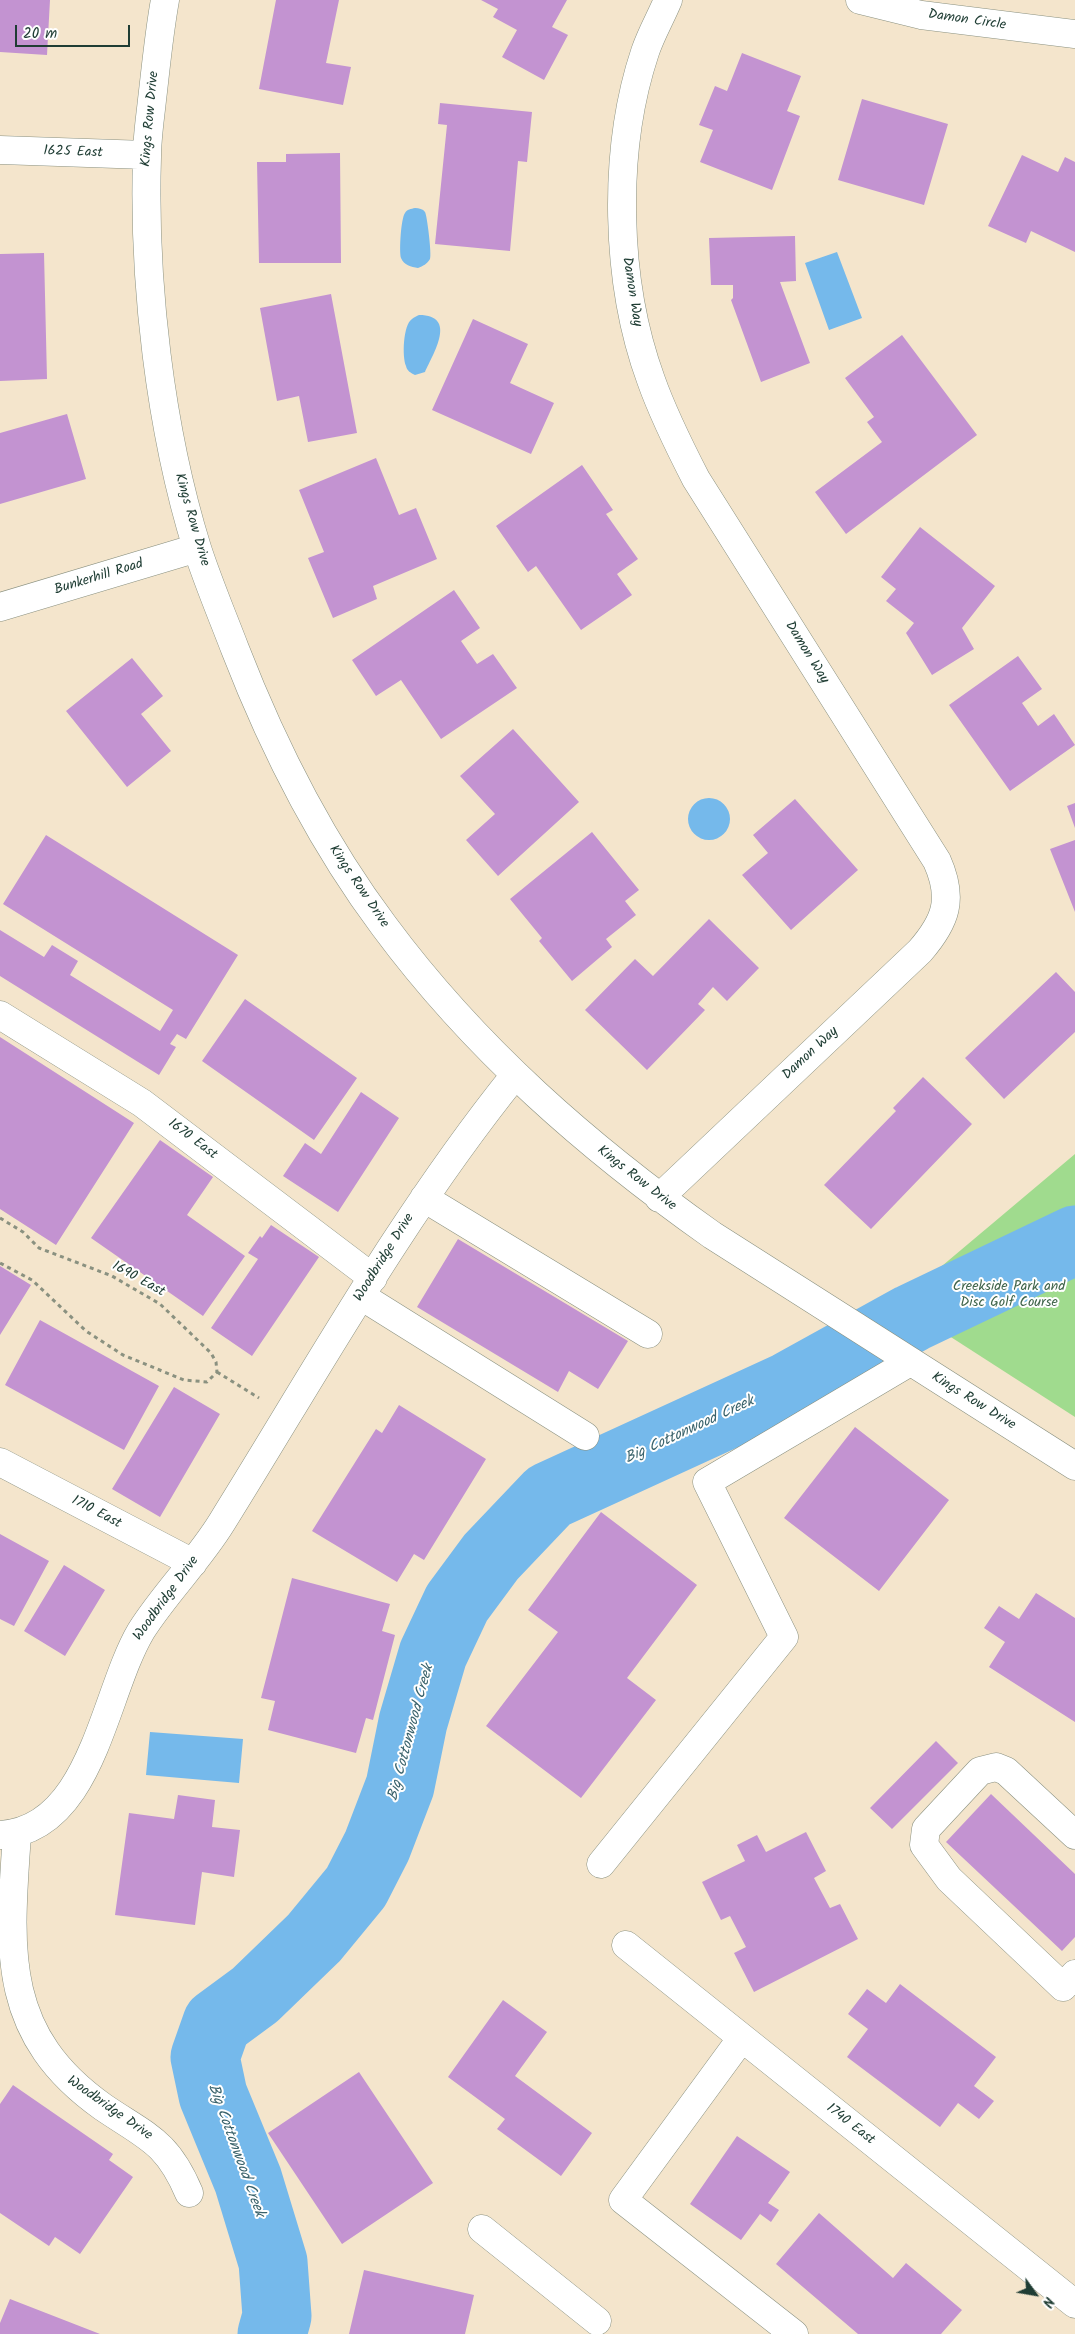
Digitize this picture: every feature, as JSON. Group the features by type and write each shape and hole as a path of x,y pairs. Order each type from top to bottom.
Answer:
{"street":[{"name":"Kings Row Drive","path":"165,0 146,156 150,286 162,389 181,489 197,548 270,734 302,797 340,862 384,926 426,979 515,1076 586,1140 659,1198 771,1274 1075,1466"},
{"name":"Damon Way","path":"659,1198 920,951 942,920 946,909 947,897 942,872 937,861 696,479 670,429 650,378 635,324 626,269 623,214 624,159 632,105 646,52 668,0"},
{"name":"Damon Circle","path":"860,0 921,15 1075,34"},
{"name":"1625 East","path":"0,150 146,156"},
{"name":"Bunkerhill Road","path":"0,608 197,548"},
{"name":"1670 East","path":"0,1016 142,1103 367,1287 585,1436"},
{"name":"Woodbridge Drive","path":"189,2193 182,2175 167,2152 148,2136 82,2092 63,2076 34,2038 23,2015 15,1990 12,1964 12,1908 8,1835 47,1819 69,1796 84,1769 133,1647 150,1618 220,1526 424,1198 479,1120 515,1076"},
{"path":"424,1198 648,1334"},
{"path":"601,1864 784,1637 707,1482 910,1362"},
{"name":"1710 East","path":"0,1462 193,1563"},
{"path":"1069,1980 950,1879 924,1845 926,1830 980,1771 996,1768 1006,1771 1075,1835"},
{"name":"1740 East","path":"626,1946 1075,2304"},
{"path":"741,2038 623,2200 794,2334"},
{"path":"482,2229 599,2330"}],"path":[{"name":"1690 East","path":"0,1218 23,1232 39,1248 112,1276 160,1304 211,1353 216,1362 217,1372"},
{"path":"0,1263 32,1280 86,1331 123,1355 184,1380 207,1382 217,1372 253,1394"}],"green space":[{"name":"Creekside Park and Disc Golf Course","path":"1075,1154 1075,1417 898,1303"}],"water":[{"path":"415,208 425,212 430,250 429,261 418,268 406,264 400,254 402,221 409,209"},
{"path":"837,252 862,318 829,330 805,263"},
{"path":"419,315 431,317 438,321 440,337 425,372 415,375 409,372 405,362 404,341 409,322"},
{"path":"713,798 721,801 727,807 730,819 727,831 721,837 705,840 697,837 691,831 688,815 691,807 697,801"},
{"path":"150,1732 243,1739 239,1783 146,1775"}],"building":[{"path":"0,0 50,0 47,55 0,52"},
{"path":"276,0 339,0 326,63 351,67 343,105 259,89"},
{"path":"481,0 567,0 552,27 568,35 544,80 502,57 517,30 493,17 498,9"},
{"path":"742,53 801,76 787,111 800,116 772,190 700,162 713,130 699,125 715,86 727,91"},
{"path":"862,99 948,124 924,205 838,180"},
{"path":"440,103 532,112 527,162 518,161 510,251 435,244 447,125 438,124"},
{"path":"340,153 341,263 259,263 257,162 286,162 286,154"},
{"path":"1022,155 1058,172 1065,157 1075,162 1075,252 1031,231 1026,243 988,226"},
{"path":"795,236 796,281 780,282 810,363 761,382 731,300 733,298 733,285 711,285 709,238"},
{"path":"44,253 47,379 0,381 0,254"},
{"path":"331,294 357,433 308,442 299,396 277,401 260,308"},
{"path":"473,319 528,344 510,383 554,403 531,454 432,410"},
{"path":"902,335 977,435 846,534 815,492 882,442 867,422 874,417 845,378"},
{"path":"67,414 86,479 0,504 0,433"},
{"path":"376,458 399,515 416,508 437,559 373,586 377,599 333,618 308,558 324,552 299,490"},
{"path":"582,465 613,510 606,514 638,559 617,574 632,595 581,630 536,566 528,572 496,526"},
{"path":"920,527 995,586 962,628 974,649 932,675 906,633 914,623 886,601 896,589 881,577"},
{"path":"454,590 480,628 461,641 477,664 493,654 517,688 441,739 401,680 376,696 352,660"},
{"path":"1018,656 1042,689 1022,703 1038,726 1054,714 1075,745 1010,791 949,705"},
{"path":"132,658 163,696 141,714 171,751 127,787 66,711"},
{"path":"513,729 579,802 498,876 466,840 495,814 460,776"},
{"path":"795,799 858,870 791,930 742,875 768,853 753,835"},
{"path":"1075,803 1075,828 1067,806"},
{"path":"592,832 639,890 625,901 636,915 606,939 612,947 572,981 539,941 542,938 510,899"},
{"path":"46,835 238,955 186,1039 177,1034 170,1044 176,1047 159,1075 0,976 0,930 44,957 52,945 78,961 70,975 160,1031 173,1010 3,904"},
{"path":"1075,840 1075,912 1050,849"},
{"path":"709,919 759,968 727,1001 713,987 698,1004 705,1010 647,1070 585,1010 635,959 653,976"},
{"path":"1056,972 1075,992 1075,1032 1004,1099 965,1058"},
{"path":"245,999 357,1078 314,1140 202,1061"},
{"path":"0,1037 134,1123 56,1245 0,1209"},
{"path":"923,1077 972,1124 871,1229 824,1185 896,1111 893,1108"},
{"path":"361,1092 399,1118 338,1212 283,1176 305,1143 321,1154"},
{"path":"160,1140 213,1177 187,1215 245,1256 203,1316 91,1238"},
{"path":"271,1225 319,1257 252,1356 211,1328 258,1259 248,1253 260,1236 262,1238"},
{"path":"458,1239 628,1341 598,1389 569,1371 558,1392 417,1307"},
{"path":"0,1266 31,1285 0,1335"},
{"path":"40,1320 159,1386 124,1450 5,1385"},
{"path":"174,1387 220,1414 160,1517 112,1489"},
{"path":"399,1405 486,1459 424,1560 414,1554 397,1582 312,1531 376,1429 382,1433"},
{"path":"855,1427 949,1500 879,1591 784,1518"},
{"path":"601,1512 697,1585 627,1678 656,1700 581,1798 486,1726 558,1632 528,1610"},
{"path":"0,1534 49,1561 14,1626 0,1619"},
{"path":"64,1565 105,1590 65,1656 24,1631"},
{"path":"292,1578 390,1604 382,1631 395,1635 373,1720 366,1718 356,1753 268,1730 275,1701 261,1698"},
{"path":"1036,1593 1075,1618 1075,1722 989,1667 1005,1642 984,1628 999,1606 1019,1619"},
{"path":"936,1741 958,1763 892,1829 870,1808"},
{"path":"991,1794 1075,1874 1075,1937 1062,1951 946,1842"},
{"path":"178,1795 215,1800 212,1827 240,1830 234,1877 202,1872 195,1925 115,1915 129,1813 174,1819"},
{"path":"806,1832 826,1871 814,1878 830,1908 840,1904 858,1939 754,1992 734,1953 746,1947 730,1916 721,1920 702,1882 745,1861 737,1845 757,1835 766,1852"},
{"path":"900,1984 996,2057 974,2086 994,2101 979,2119 958,2103 940,2127 847,2057 868,2029 848,2014 867,1989 886,2003"},
{"path":"503,2000 547,2032 515,2076 592,2133 561,2176 497,2129 505,2119 448,2077"},
{"path":"359,2072 433,2183 342,2244 268,2133"},
{"path":"13,2085 113,2154 109,2160 133,2177 80,2254 55,2237 49,2246 0,2213 0,2104"},
{"path":"737,2136 790,2172 768,2203 779,2210 771,2222 760,2214 741,2240 690,2204"},
{"path":"819,2213 893,2278 906,2263 962,2310 941,2334 858,2334 776,2264"},
{"path":"364,2270 474,2295 465,2334 349,2334"},
{"path":"10,2299 100,2334 0,2334 0,2323"}],"waterway":[{"name":"Big Cottonwood Creek","path":"272,2334 277,2316 273,2262 248,2180 213,2095 205,2057 217,2023 255,1995 314,1938 356,1887 377,1846 400,1786 413,1722 433,1654 457,1603 491,1557 549,1496 789,1386 912,1318 1075,1240"}]}
